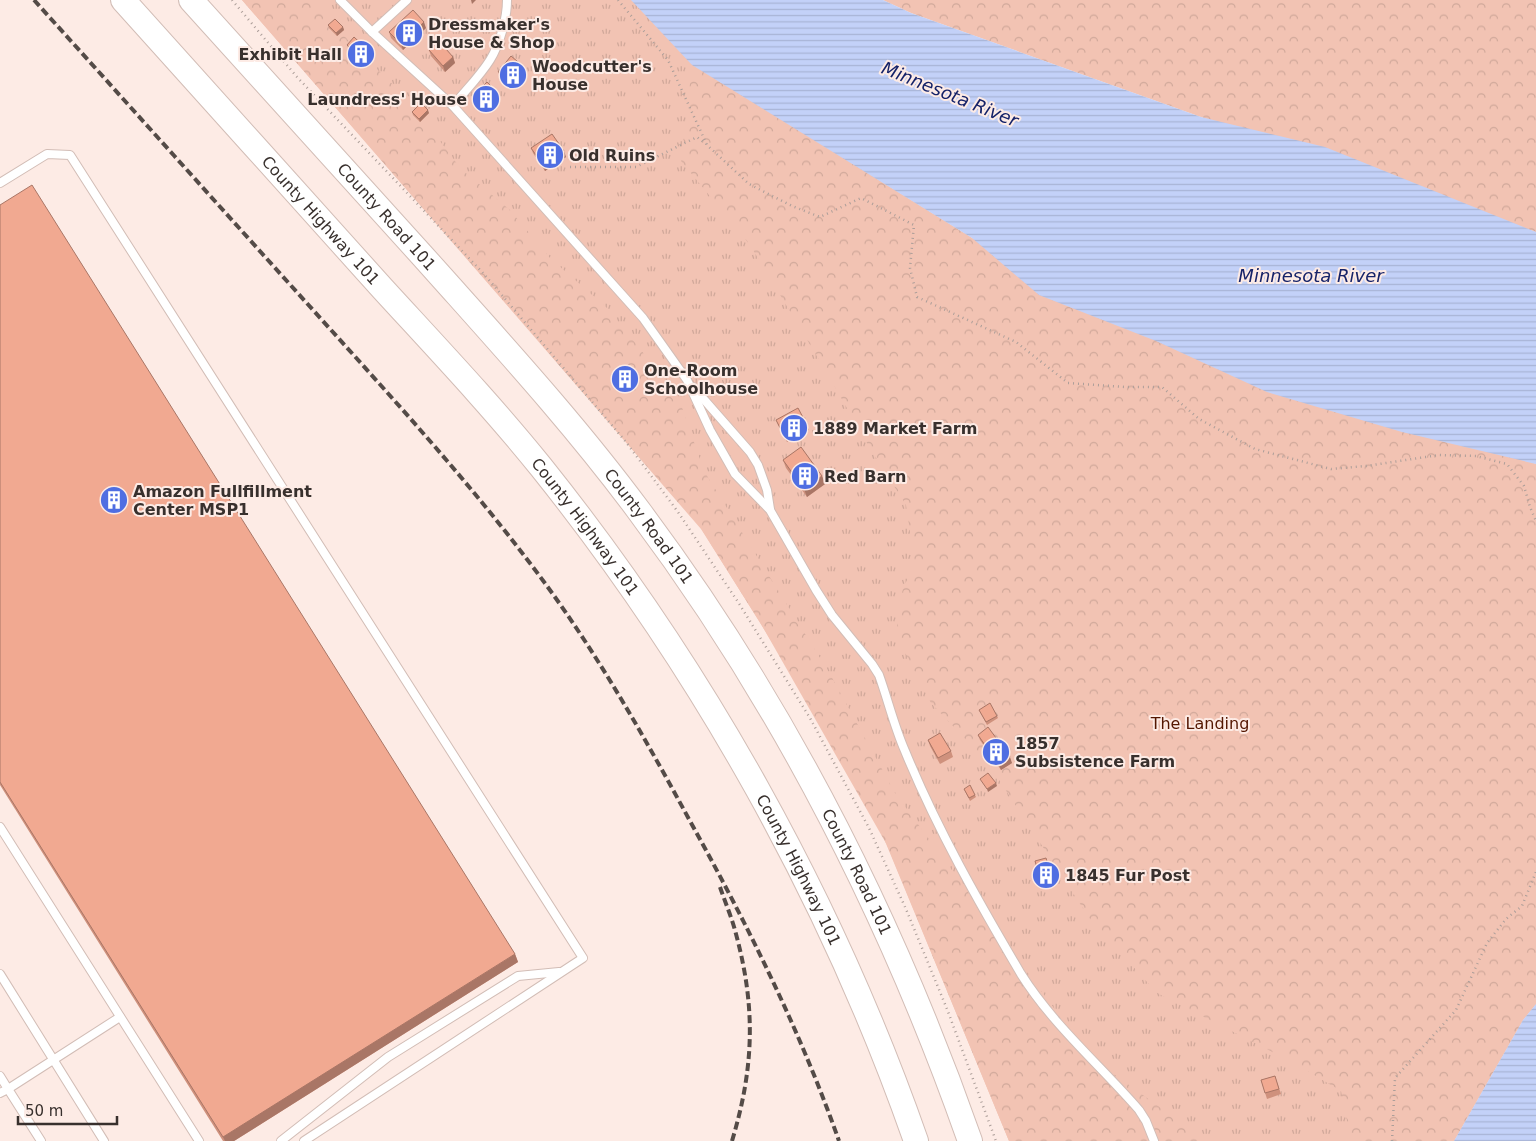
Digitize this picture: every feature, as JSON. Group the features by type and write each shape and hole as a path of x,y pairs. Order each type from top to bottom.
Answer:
{"main road":[{"name":"County Highway 101","path":"123,0 510,429 574,509 645,608 702,694 802,874 870,1019 916,1141"},
{"name":"County Road 101","path":"191,0 544,391 639,511 682,572 759,690 826,809 862,878 923,1015 970,1141"}],"lane":[{"path":"340,0 452,106 643,318 687,380 750,452 758,465 767,490 770,510"},
{"path":"372,32 407,0"},
{"path":"452,106 490,60 496,49 507,8 507,0"},
{"path":"0,183 47,154 70,155 583,958 304,1141"},
{"path":"687,380 710,430 736,474 770,510 816,590 879,675 904,750 925,796 963,874 1021,974 1059,1023 1139,1110 1146,1121 1154,1141"},
{"path":"0,827 199,1141"},
{"path":"281,1141 388,1058 518,976 562,972"},
{"path":"0,974 104,1141"},
{"path":"0,1093 120,1017"},
{"path":"0,1076 41,1141"}],"path":[{"path":"618,0 668,60 707,145"},
{"path":"570,167 636,167 697,137 750,184 792,206 820,217 862,198 914,225 910,268 917,297 1016,342 1068,384 1162,387 1199,419 1255,449 1331,469 1440,455 1476,456 1507,464 1524,486 1536,521"},
{"path":"1392,1141 1395,1078 1456,1010 1487,942 1506,919 1522,906 1536,872"}],"green space":[{"name":"The Landing","path":"242,0 635,0 874,177 972,238 1536,464 1536,1004 1523,1020 1454,1141 1009,1141 863,788 699,525"},
{"path":"242,0 313,0 353,46 409,100 461,169 510,210 550,258 607,308 678,396 704,471 830,674 895,793 1090,1057 1186,1126 1198,1141 1009,1141 887,845 761,624 701,529"},
{"path":"883,0 1536,0 1536,232 1201,117 911,13"},
{"name":"The Landing","path":"692,65 972,238 1039,295 1156,341 1267,392 1536,464 1536,1004 1523,1020 1454,1141 1351,1141 1341,1091 1294,1063 1157,993 1090,919 988,763 931,703 896,635 903,587 915,567 906,505 871,450 750,245 681,161"}],"water":[{"name":"Minnesota River","path":"631,0 883,0 911,13 1201,117 1325,147 1536,232 1536,464 1402,432 1267,392 1156,341 1039,295 972,238 692,65"},
{"path":"1536,1004 1536,1141 1454,1141 1523,1020"}],"building":[{"name":"Dressmaker's House & Shop","path":"413,10 424,22 401,44 389,32"},
{"name":"Exhibit Hall","path":"335,19 343,27 336,33 328,25"},
{"name":"Exhibit Hall","path":"354,37 371,53 363,61 347,45"},
{"path":"439,41 453,57 443,66 429,50"},
{"path":"511,56 524,67 511,82 498,72"},
{"path":"487,82 496,91 482,105 473,96"},
{"path":"421,103 428,110 419,119 412,112"},
{"name":"Old Ruins","path":"552,134 564,151 543,165 531,148"},
{"name":"Amazon Fullfillment Center MSP1","path":"32,185 515,954 223,1137 0,782 0,205"},
{"name":"One-Room Schoolhouse","path":"629,370 632,379 619,384 616,374"},
{"name":"1889 Market Farm","path":"798,408 807,425 785,437 776,420"},
{"name":"Red Barn","path":"801,447 822,476 804,489 783,460"},
{"path":"990,703 997,716 986,722 979,710"},
{"name":"1857 Subsistence Farm","path":"988,727 1010,757 999,765 978,735"},
{"path":"940,733 951,751 938,758 928,740"},
{"path":"988,773 996,783 987,789 980,779"},
{"path":"970,785 975,795 969,798 964,789"},
{"name":"1845 Fur Post","path":"1046,858 1052,879 1041,882 1035,861"},
{"path":"1275,1076 1279,1089 1265,1093 1261,1080"}],"railway":[{"path":"34,0 434,445 520,550 567,614 640,731 732,899 790,1018 839,1141"},
{"path":"720,887 734,928 742,961 749,1013 750,1038 745,1088 732,1141"}],"place":[{"name":"Dressmaker's House & Shop","path":"409,33"},
{"name":"Exhibit Hall","path":"361,54"},
{"name":"Woodcutter's House","path":"513,75"},
{"name":"Laundress' House","path":"486,99"},
{"name":"Old Ruins","path":"550,155"},
{"name":"One-Room Schoolhouse","path":"625,379"},
{"name":"1889 Market Farm","path":"794,428"},
{"name":"Red Barn","path":"805,476"},
{"name":"Amazon Fullfillment Center MSP1","path":"114,500"},
{"name":"1857 Subsistence Farm","path":"996,752"},
{"name":"1845 Fur Post","path":"1046,875"}]}
